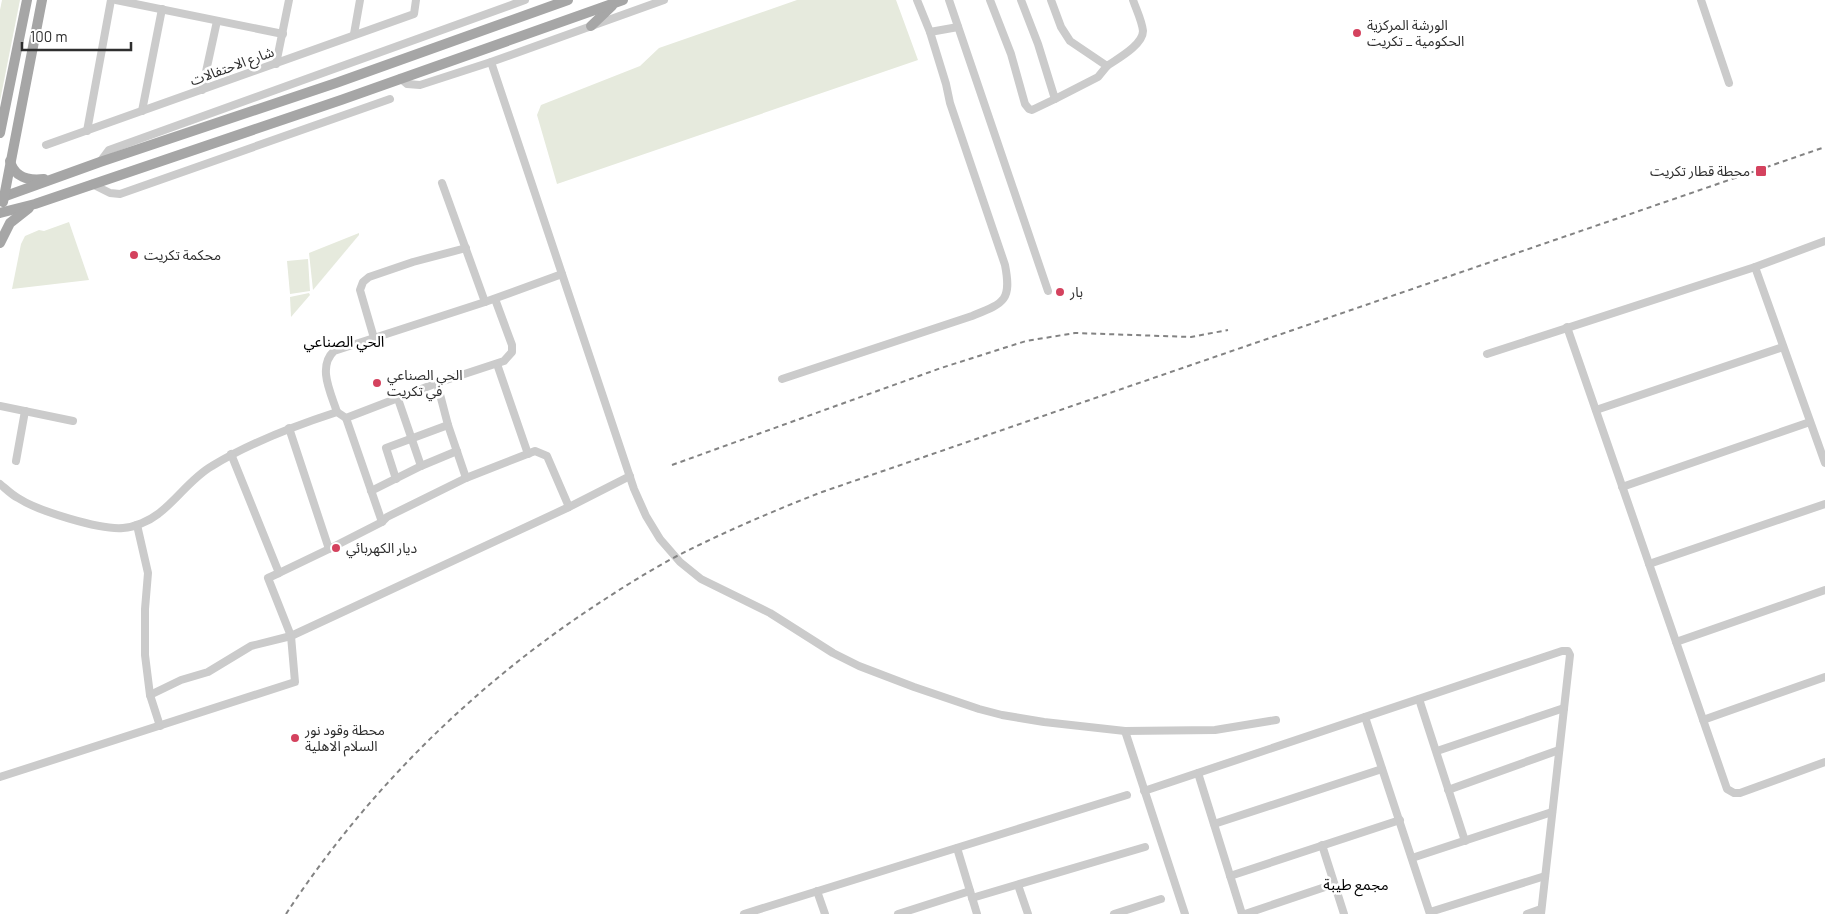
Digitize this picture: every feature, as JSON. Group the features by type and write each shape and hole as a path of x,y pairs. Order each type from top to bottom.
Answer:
{"main road":[{"path":"0,133 3,108 27,0"},
{"path":"42,0 0,215 341,100 619,2"},
{"path":"2,198 100,162 336,83 568,0"},
{"path":"591,26 619,2"},
{"path":"336,83 341,100"},
{"path":"10,159 13,170 24,178 33,180 54,178"},
{"path":"0,243 10,223 34,204"}],"street":[{"path":"87,131 111,0"},
{"path":"120,0 283,34"},
{"path":"276,64 289,0"},
{"path":"354,34 360,0"},
{"name":"شارع الاحتفالات","path":"46,145 414,14 416,0"},
{"path":"100,162 108,150 525,0"},
{"path":"400,78 407,84 416,86 491,62 664,0"},
{"path":"782,380 972,316 998,306 1006,296 1008,282 1006,265 950,103 930,32 917,0"},
{"path":"949,0 1048,291"},
{"path":"990,0 1011,54 1025,104 1032,110 1098,77 1107,66 1136,45 1141,39 1143,30 1133,0"},
{"path":"1021,0 1038,44 1054,99"},
{"path":"1052,0 1061,27 1070,41 1107,66"},
{"path":"1701,0 1729,83"},
{"path":"142,111 162,9"},
{"path":"202,90 218,21"},
{"path":"930,32 958,27"},
{"path":"491,62 630,476 646,516 660,539 680,562 701,579 770,613 833,654 893,680 979,710 1044,722 1124,731 1215,730 1276,720"},
{"path":"92,184 110,193 120,194 390,99"},
{"path":"442,183 485,302"},
{"path":"1487,354 1754,266 1825,240"},
{"path":"374,338 360,290 362,282 369,277 413,262 466,248"},
{"path":"1754,266 1825,463"},
{"path":"382,522 346,418 337,412 326,371 328,358 334,351 342,348 485,302 562,274"},
{"path":"346,418 436,383 497,364 507,359 513,348 495,298"},
{"path":"1567,327 1726,786 1729,791 1740,793 1825,762"},
{"path":"1596,410 1783,347"},
{"path":"497,364 528,454"},
{"path":"436,383 466,478"},
{"path":"398,399 421,466"},
{"path":"0,406 73,421"},
{"path":"16,461 25,411"},
{"path":"0,484 17,498 29,504 63,516 106,527 123,528 137,525 157,515 209,467 231,454 289,428 337,412"},
{"path":"1622,486 1810,422"},
{"path":"396,480 386,448 448,425"},
{"path":"289,428 330,549"},
{"path":"371,491 421,466 457,451"},
{"path":"0,777 295,682 291,636 268,578 330,549 382,522 387,517 466,478 536,451 547,456 569,507"},
{"path":"231,454 278,573"},
{"path":"150,695 181,680 208,672 251,646 291,636 569,507 630,476"},
{"path":"1649,564 1825,504"},
{"path":"137,525 148,573 145,609 145,655 150,695 160,726"},
{"path":"1676,642 1825,590"},
{"path":"1144,791 1565,650 1570,655 1541,912 1527,914"},
{"path":"1703,720 1825,677"},
{"path":"1419,699 1466,841"},
{"path":"1437,751 1564,708"},
{"path":"1365,717 1430,913 1545,876"},
{"path":"1124,731 1185,914"},
{"path":"1448,790 1559,750"},
{"path":"1214,824 1382,769"},
{"path":"1198,773 1230,876 1244,914 1334,884"},
{"path":"744,914 1127,795"},
{"path":"1412,858 1552,812"},
{"path":"1230,876 1400,820"},
{"path":"1322,845 1344,914"},
{"path":"898,914 1018,884 1145,847"},
{"path":"956,848 977,914"},
{"path":"1018,884 1028,914"},
{"path":"817,891 825,914"},
{"path":"1114,914 1161,899"}],"shaded area":[{"path":"2,0 20,0 0,101 0,10"},
{"path":"797,0 896,0 918,60 557,184 537,115 541,105 640,66 659,48"},
{"path":"69,222 89,280 12,289 21,244 25,236"},
{"path":"359,233 359,235 313,290 309,253"},
{"path":"308,259 310,291 290,294 287,261"},
{"path":"309,293 310,295 291,317 290,297"}],"railway":[{"path":"286,914 316,870 383,788 458,712 499,677 584,613 641,576 695,547 822,492 1825,147"},
{"path":"672,465 941,368 1026,341 1075,333 1191,337 1228,330"}],"place":[{"name":"الورشة المركزية الحكومية _ تكريت","path":"1357,33"},
{"name":"محطة قطار تكريت","path":"1761,171"},
{"name":"محكمة تكريت","path":"134,255"},
{"name":"بار","path":"1060,292"},
{"name":"الحي الصناعي في تكريت","path":"377,383"},
{"name":"ديار الكهربائي","path":"336,548"},
{"name":"محطة وقود نور السلام الاهلية","path":"295,738"}],"district":[{"name":"الحي الصناعي","path":"344,342"},
{"name":"مجمع طيبة","path":"1356,885"}]}
